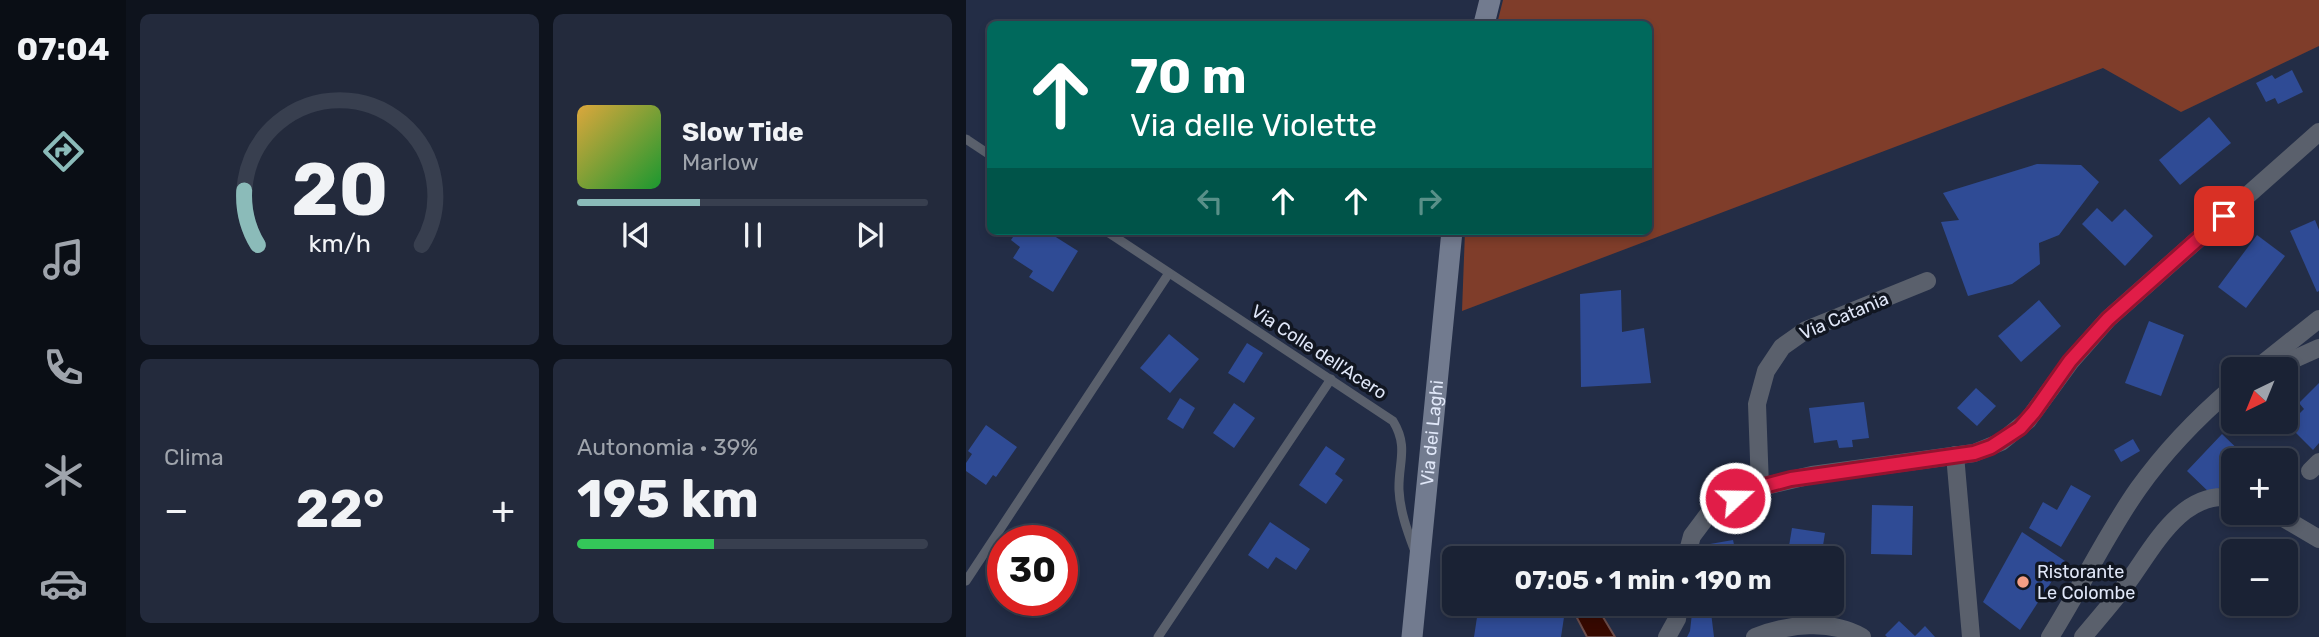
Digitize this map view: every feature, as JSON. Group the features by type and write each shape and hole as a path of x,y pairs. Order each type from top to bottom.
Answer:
{"main road":[{"path":"1485,21 1490,0"},
{"name":"Via dei Laghi","path":"1412,637 1452,235"}],"street":[{"path":"1689,546 1692,536 1707,516 1735,498 1760,487 1812,475 1955,455 1991,447 2020,428 2070,361 2108,319 2318,134"},
{"name":"Via Catania","path":"1760,487 1756,404 1766,371 1782,347 1806,330 1927,281"},
{"path":"2271,357 2319,319"},
{"path":"2298,357 2319,348"},
{"path":"2050,637 2106,538 2140,486 2178,440 2221,399"},
{"path":"1955,455 1971,637"},
{"path":"2083,637 2175,520 2202,501 2221,497"},
{"path":"2295,525 2319,539"},
{"path":"1667,637 1677,616"},
{"path":"1755,637 1817,625 1841,627 1862,637"}],"lane":[{"path":"966,139 987,153"},
{"name":"Via Colle dell'Acero","path":"1112,235 1393,421 1401,435 1403,450 1399,480 1400,500 1405,525 1418,559"},
{"path":"966,581 1169,272"},
{"path":"1158,637 1331,379"}],"shaded area":[{"path":"1503,0 2319,0 2319,46 2181,112 2103,68 1462,311 1465,235 1652,235 1652,21 1498,21"},
{"path":"1576,616 1602,616 1615,637 1587,637"}],"building":[{"path":"2292,70 2303,92 2278,104 2275,98 2266,102 2256,83 2272,75 2275,79"},
{"path":"2209,117 2231,143 2180,185 2159,160"},
{"path":"2037,164 2081,165 2099,182 2059,235 2039,243 2040,264 2012,284 1968,296 1941,222 1959,220 1943,193"},
{"path":"2097,208 2112,222 2125,209 2153,236 2125,266 2082,224"},
{"path":"2315,220 2319,230 2317,292 2290,231"},
{"path":"1014,235 1053,235 1078,251 1053,292 1029,277 1033,271 1013,258 1020,247 1011,240"},
{"path":"2257,235 2285,256 2246,308 2218,287"},
{"path":"1621,290 1622,332 1644,328 1651,383 1581,387 1580,294"},
{"path":"2039,300 2061,326 2021,362 1998,336"},
{"path":"2149,321 2184,335 2161,396 2125,383"},
{"path":"1169,334 1199,359 1170,393 1140,368"},
{"path":"1247,343 1263,353 1244,383 1228,373"},
{"path":"2319,383 2319,443 2313,450 2297,434 2298,415 2304,409 2299,403"},
{"path":"1976,388 1996,406 1977,426 1957,408"},
{"path":"1180,398 1195,408 1183,429 1167,419"},
{"path":"1864,402 1869,438 1852,440 1853,447 1839,448 1837,440 1814,443 1809,408"},
{"path":"1234,403 1255,418 1234,448 1213,433"},
{"path":"986,425 1017,447 996,477 993,475 986,485 966,471 966,463 972,454 968,451"},
{"path":"2222,434 2237,448 2221,448 2221,485 2212,495 2187,471"},
{"path":"2133,439 2140,451 2121,462 2114,450"},
{"path":"1326,446 1345,459 1335,474 1343,480 1326,504 1299,485"},
{"path":"2071,485 2091,496 2061,547 2029,528 2043,502 2057,510"},
{"path":"1872,505 1913,506 1912,555 1871,554"},
{"path":"1270,522 1310,549 1296,570 1276,557 1268,569 1248,555"},
{"path":"1792,528 1825,533 1823,546 1789,546"},
{"name":"Ristorante Le Colombe","path":"2022,532 2065,561 2020,630 1983,602"},
{"path":"1733,540 1734,546 1710,546"},
{"path":"1477,616 1564,616 1561,637 1474,637"},
{"path":"1692,616 1711,616 1714,637 1687,637"},
{"path":"1899,621 1915,636 1925,626 1935,637 1887,637 1885,635"}],"place":[{"name":"Ristorante Le Colombe","path":"2023,582"}],"route":[{"path":"1735,498 1753,489 1791,479 1974,453 2001,442 2028,420 2070,361 2108,319 2224,216"}]}
